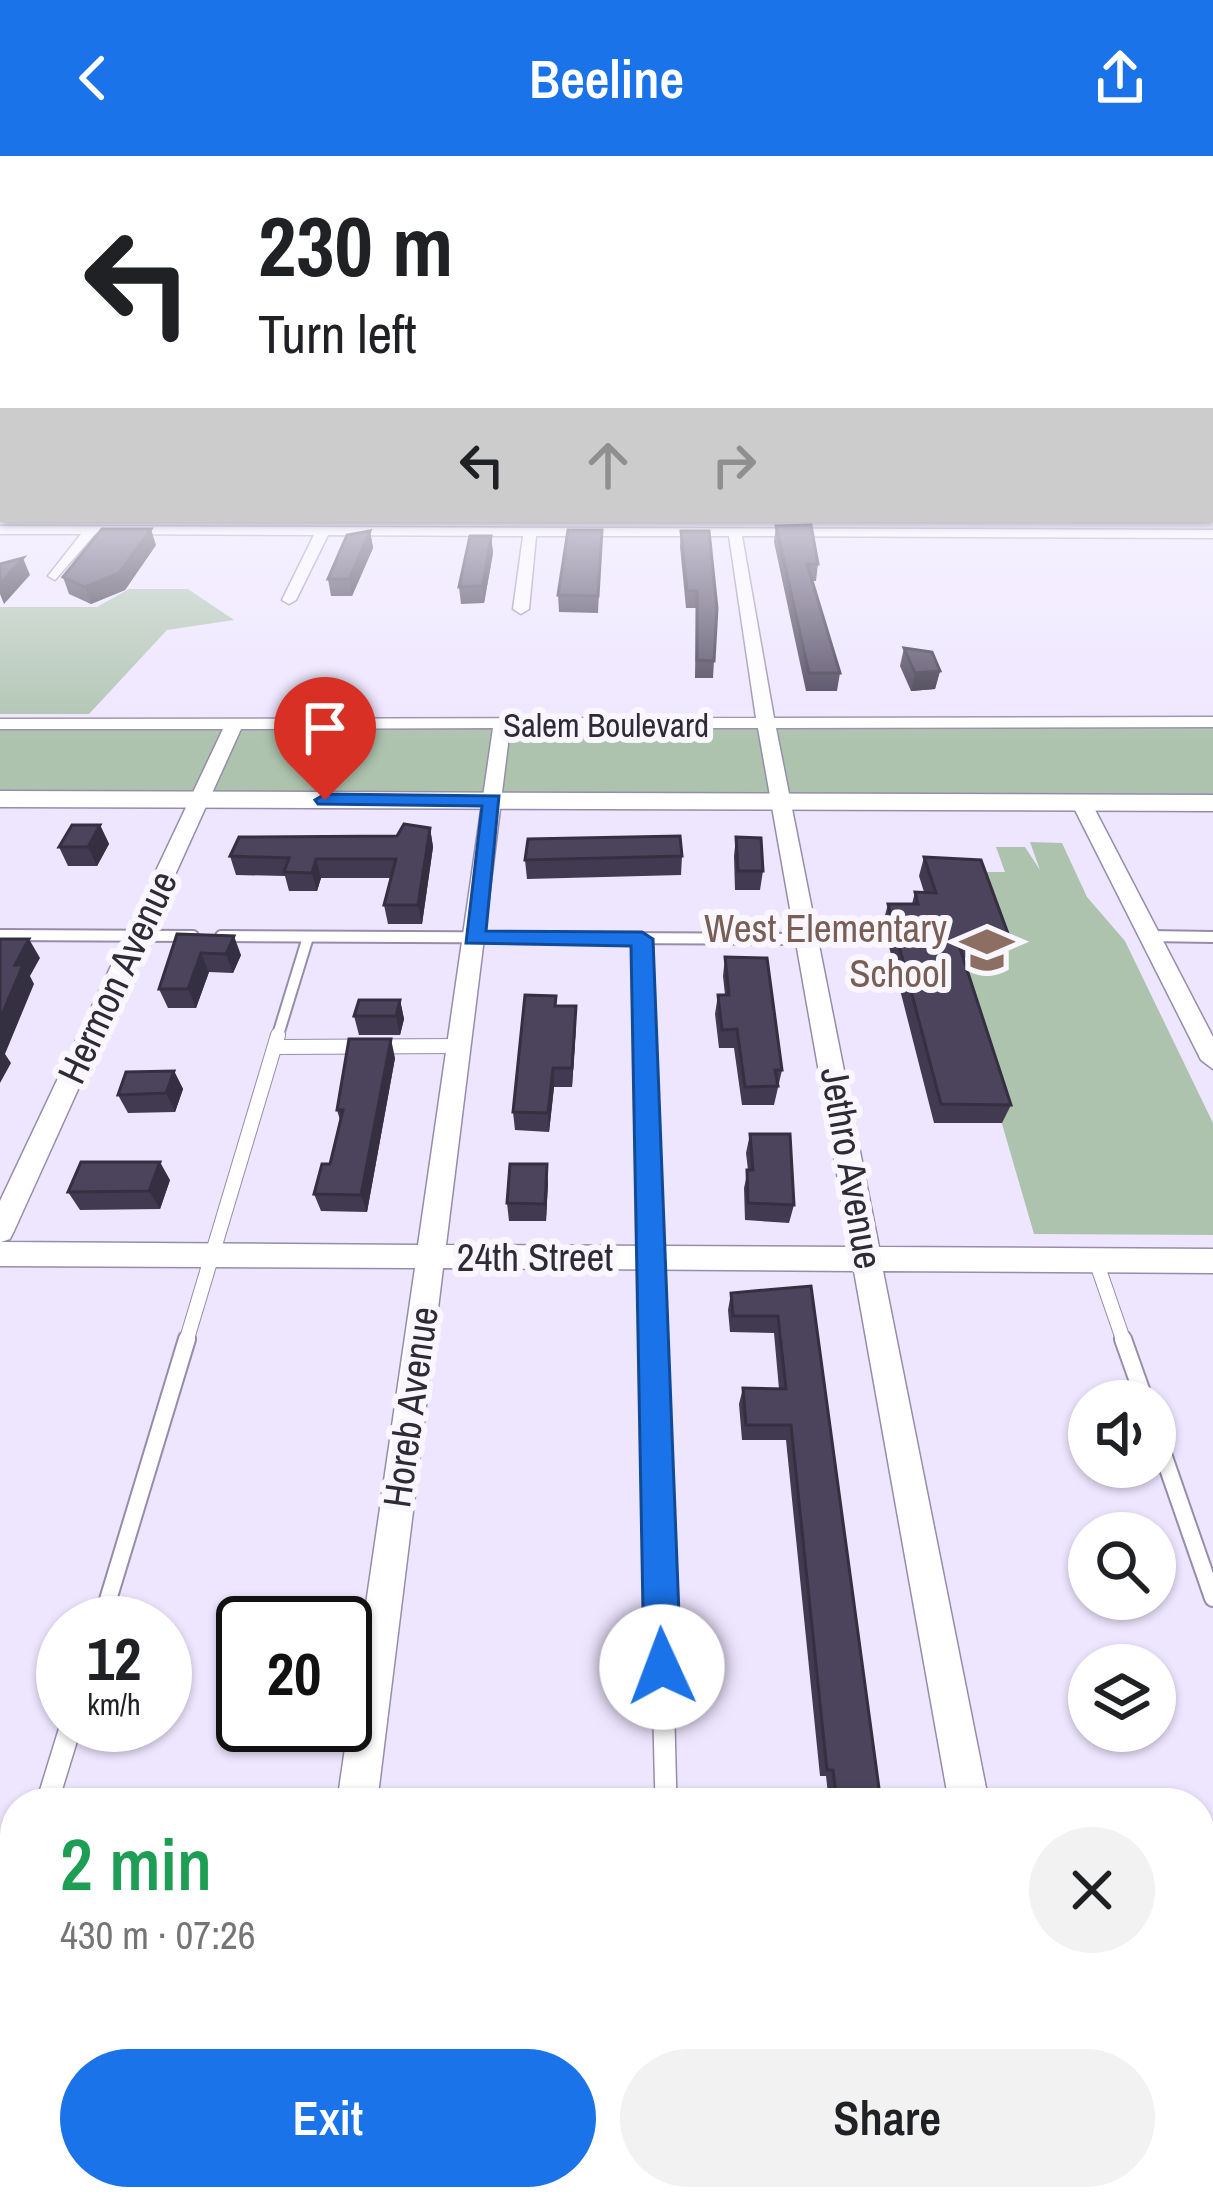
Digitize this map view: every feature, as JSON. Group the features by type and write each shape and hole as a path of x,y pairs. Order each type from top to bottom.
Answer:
{"street":[{"path":"55,576 74,552"},
{"path":"289,600 312,552"},
{"path":"521,609 528,552"},
{"name":"Jethro Avenue","path":"738,552 766,724 966,1788"},
{"name":"Salem Boulevard","path":"0,724 1213,722"},
{"name":"Hermon Avenue","path":"0,1231 234,724"},
{"name":"Horeb Avenue","path":"359,1788 502,725"},
{"name":"Salem Boulevard","path":"0,800 1213,802"},
{"path":"1081,802 1213,1060"},
{"name":"24th Street","path":"0,1254 1213,1261"}],"lane":[{"path":"0,935 810,939"},
{"path":"1149,936 1213,937"},
{"path":"109,1596 308,937"},
{"path":"642,939 666,1788"},
{"path":"274,1047 459,1046"},
{"path":"1096,1261 1137,1380"},
{"path":"1175,1488 1213,1598"},
{"path":"52,1788 63,1752"}],"green space":[{"path":"129,589 188,589 234,620 167,630 89,714 0,714 0,607 97,607"},
{"path":"0,722 1213,722 1213,802 0,799"},
{"path":"1030,842 1062,843 1087,897 1125,941 1213,1123 1213,1235 1034,1234 955,962 1007,960 974,872 1005,872 996,847 1025,847 1040,870"}],"building":[{"path":"83,552 134,552 119,573 85,587 63,577"},
{"path":"340,552 361,552 349,579 328,579"},
{"path":"467,552 488,552 483,586 459,587"},
{"path":"565,552 601,552 598,596 558,595"},
{"path":"683,552 711,552 717,608 714,661 697,660 697,591 687,591"},
{"path":"782,552 816,552 818,564 807,564 840,673 809,673"},
{"path":"23,558 0,584 0,564"},
{"path":"904,648 932,652 940,671 915,673"},
{"path":"404,824 430,828 418,905 384,905 396,859 316,859 312,873 284,872 289,858 230,856 239,837 397,836"},
{"path":"72,825 100,825 88,847 59,847"},
{"path":"680,836 682,856 525,860 528,839"},
{"path":"736,837 761,838 763,871 738,871"},
{"path":"924,857 981,860 1010,939 957,939 1011,1105 941,1104 888,904 918,904 915,892 936,893"},
{"path":"177,934 234,936 226,954 201,953 188,989 159,989"},
{"path":"0,939 29,939 15,965 23,965 0,1019"},
{"path":"725,957 767,958 782,1070 775,1070 778,1086 745,1087 737,1029 722,1030 718,995 729,995"},
{"path":"525,995 556,996 555,1006 576,1006 572,1068 553,1068 548,1113 513,1112"},
{"path":"359,1000 400,1000 396,1016 354,1016"},
{"path":"349,1039 391,1039 361,1195 314,1194 322,1164 330,1164 343,1110 337,1110"},
{"path":"174,1071 166,1093 118,1095 126,1072"},
{"path":"750,1134 790,1134 794,1205 748,1203 747,1170 753,1170"},
{"path":"81,1162 160,1162 149,1191 68,1192"},
{"path":"510,1164 547,1164 545,1204 507,1203"},
{"path":"811,1286 879,1788 835,1788 833,1770 827,1770 791,1425 746,1425 743,1388 786,1389 778,1316 733,1316 731,1293"}],"place":[{"name":"West Elementary School","path":"987,950"}],"route":[{"path":"325,800 492,800 474,938 642,939 662,1667"}]}
